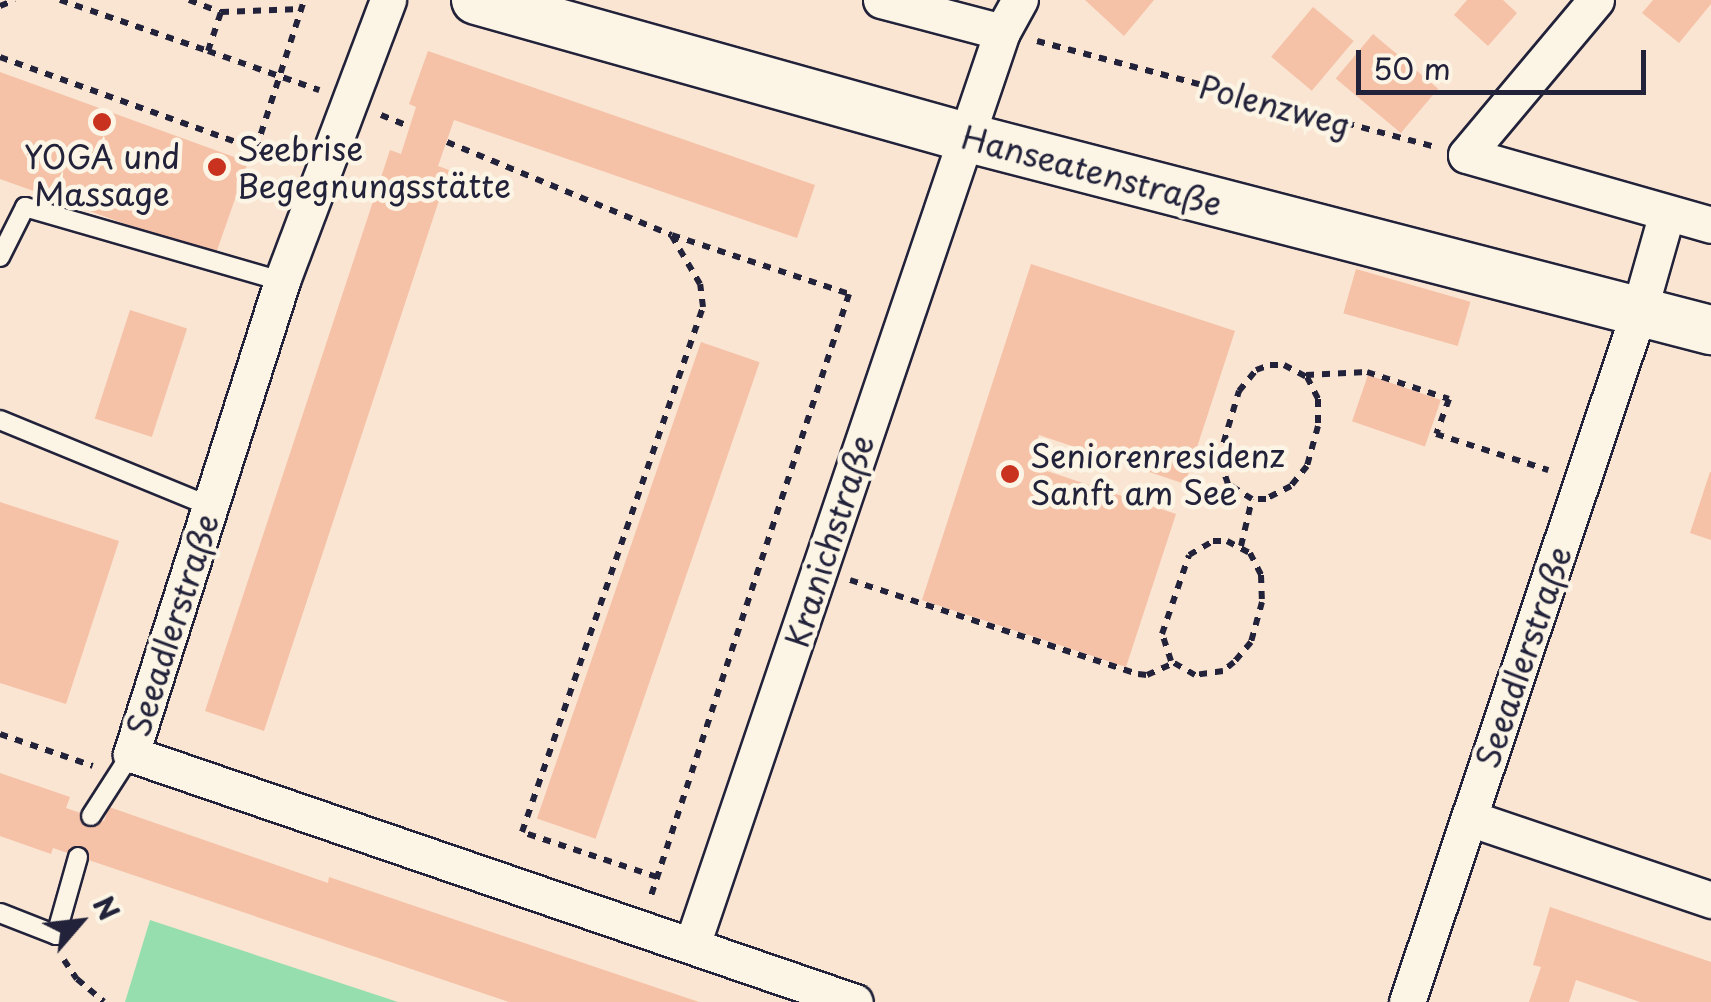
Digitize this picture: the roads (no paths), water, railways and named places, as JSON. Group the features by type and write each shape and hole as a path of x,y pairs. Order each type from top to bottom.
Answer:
{"street":[{"name":"Seeadlerstraße","path":"388,0 282,281 123,764 640,928 855,1002"},
{"name":"Hanseatenstraße","path":"476,0 965,138 1711,330"},
{"path":"881,0 1002,32"},
{"name":"Kranichstraße","path":"692,945 965,138 1002,32 1020,0"},
{"path":"1596,0 1466,156 1696,215 1639,311"},
{"name":"Seeadlerstraße","path":"1407,1002 1639,311"},
{"path":"1468,818 1711,900"}],"lane":[{"path":"0,257 24,207 282,281"},
{"path":"0,420 210,506"},
{"path":"91,816 123,764"},
{"path":"0,913 56,935 78,857"}],"place":[{"name":"YOGA und Massage","path":"102,122"},
{"name":"Seebrise Begegnungsstätte","path":"217,167"},
{"name":"Seniorenresidenz Sanft am See","path":"1010,474"}]}
